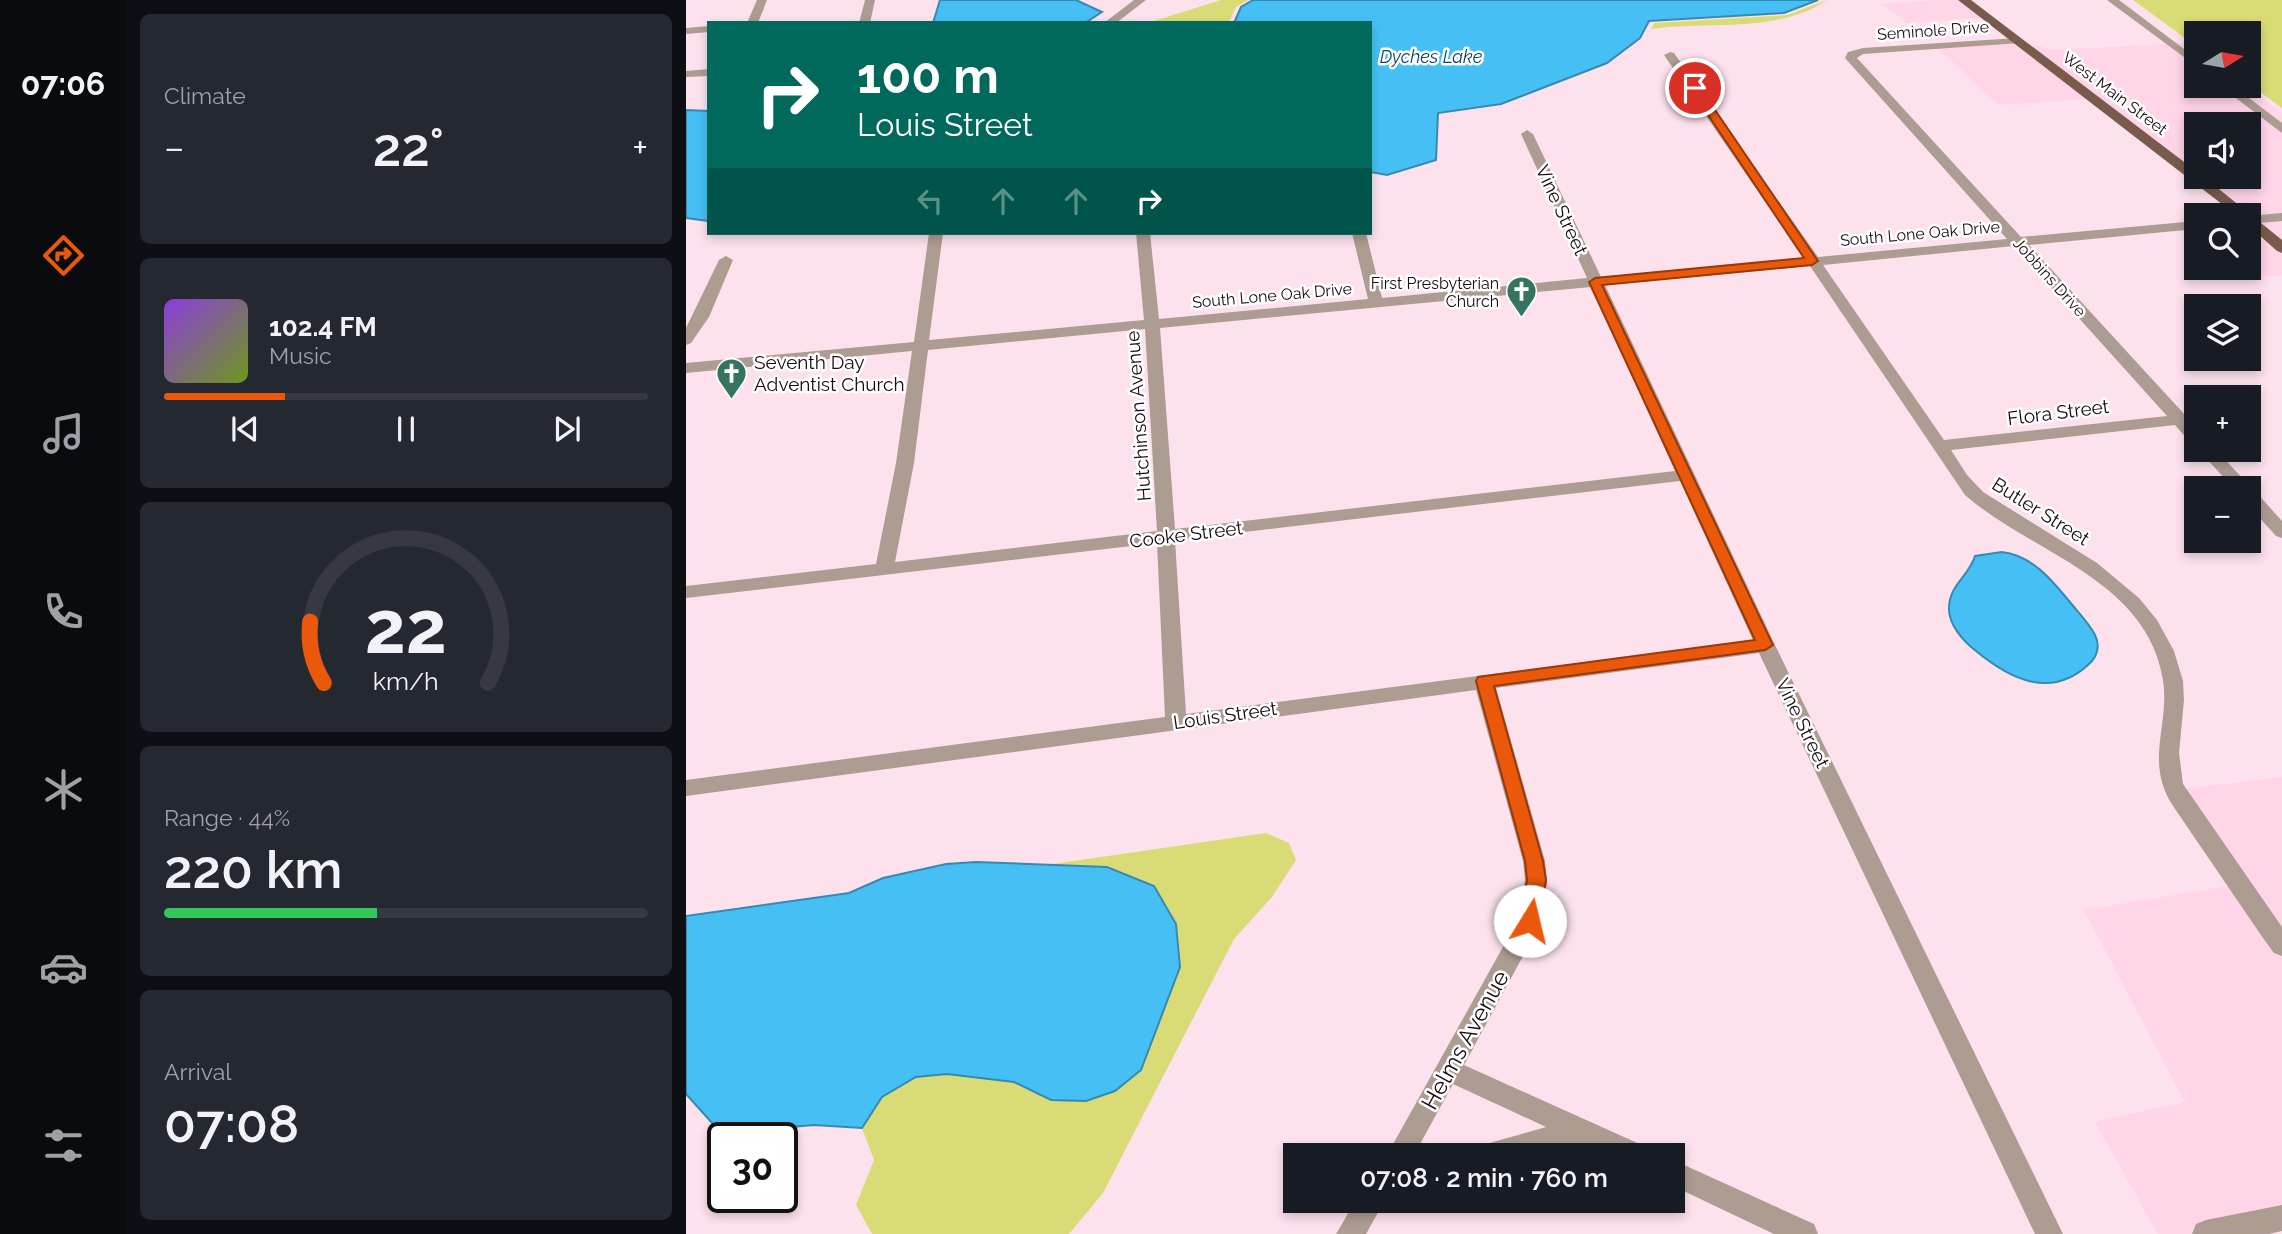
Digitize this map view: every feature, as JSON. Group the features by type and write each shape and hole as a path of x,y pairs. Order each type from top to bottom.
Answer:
{"main road":[{"name":"West Main Street","path":"1964,0 2228,203"},
{"name":"West Main Street","path":"2261,229 2282,248"}],"street":[{"path":"753,21 762,0"},
{"path":"865,21 870,0"},
{"path":"1112,21 1141,0"},
{"path":"2112,0 2184,54"},
{"path":"686,31 707,29"},
{"name":"Seminole Drive","path":"1852,54 2017,41"},
{"name":"Jobbins Drive","path":"1852,54 1851,58 1859,68 2184,424"},
{"name":"Butler Street","path":"1670,55 1967,487 1978,497 2103,575 2137,608 2152,628 2172,675 2175,696 2168,757 2171,781 2179,801 2196,820 2225,868 2282,946"},
{"path":"686,74 707,72"},
{"path":"2242,98 2282,129"},
{"name":"Vine Street","path":"1527,134 1765,645 2049,1234"},
{"path":"2261,217 2282,216"},
{"name":"South Lone Oak Drive","path":"686,368 2184,226"},
{"path":"884,569 905,463 936,235"},
{"name":"Hutchinson Avenue","path":"1143,235 1158,370 1176,722"},
{"path":"1359,235 1376,302"},
{"path":"686,340 701,317 726,260"},
{"name":"Flora Street","path":"1940,446 2180,419"},
{"path":"2218,462 2231,476"},
{"name":"Cooke Street","path":"686,592 1686,475"},
{"path":"2261,508 2282,532"},
{"name":"Louis Street","path":"686,788 1765,645"},
{"name":"Helms Avenue","path":"1407,1143 1530,921 1535,897 1534,861 1484,681"},
{"path":"1449,1070 1609,1143"},
{"path":"1532,1143 1591,1135"},
{"path":"1685,1179 1804,1234"},
{"path":"1350,1234 1364,1213"},
{"path":"2206,1234 2282,1218"}],"shaded area":[{"path":"1957,0 1981,18 1906,23 1883,4"},
{"path":"2009,39 2087,99 1998,105 1936,46"},
{"path":"2027,43 2053,50 2184,43 2184,98 2261,98 2282,113 2282,241 2261,224 2261,203 2235,203 2218,189 2261,189 2261,112 2184,112 2184,162"},
{"path":"2261,236 2282,255 2282,275 2261,277"},
{"path":"2282,777 2282,1221 2225,1234 2158,1234 2095,1122 2185,1102 2084,910 2240,884 2175,790"}],"green space":[{"path":"1221,0 1248,0 1236,7 1229,21 1154,21"},
{"path":"1827,0 1808,11 1765,22 1651,29 1654,23 1787,15"},
{"path":"2133,0 2282,0 2282,108 2261,93 2261,21 2184,21 2184,37"},
{"path":"1266,833 1289,843 1296,860 1272,897 1234,939 1103,1193 1069,1234 872,1234 856,1205 874,1160 862,1128 882,1097 916,1077 947,1074 1015,1082 1051,1100 1163,1009 1180,967 1176,924 1154,886 1107,867 1046,865"}],"water":[{"path":"940,0 1076,0 1102,12 1088,21 934,21"},
{"name":"Dyches Lake","path":"1253,0 1818,0 1784,13 1649,21 1640,38 1607,63 1501,104 1438,113 1436,160 1387,175 1372,172 1372,21 1235,21 1241,7"},
{"path":"686,110 707,111 707,221 686,218"},
{"path":"2002,552 2022,558 2040,569 2083,617 2095,635 2096,654 2089,664 2075,675 2046,683 2017,677 1976,651 1954,626 1949,613 1950,599 1975,556"},
{"path":"976,862 1107,867 1154,886 1176,924 1180,967 1141,1070 1115,1091 1086,1101 1051,1100 1014,1082 947,1074 916,1077 882,1097 862,1128 798,1126 798,1122 711,1122 686,1094 686,916 849,893 883,878 946,864"}],"place":[{"name":"First Presbyterian Church","path":"1522,319"},
{"name":"Seventh Day Adventist Church","path":"731,400"}],"route":[{"path":"1530,921 1535,897 1534,861 1484,681 1765,645 1595,282 1812,261 1695,88"}]}
